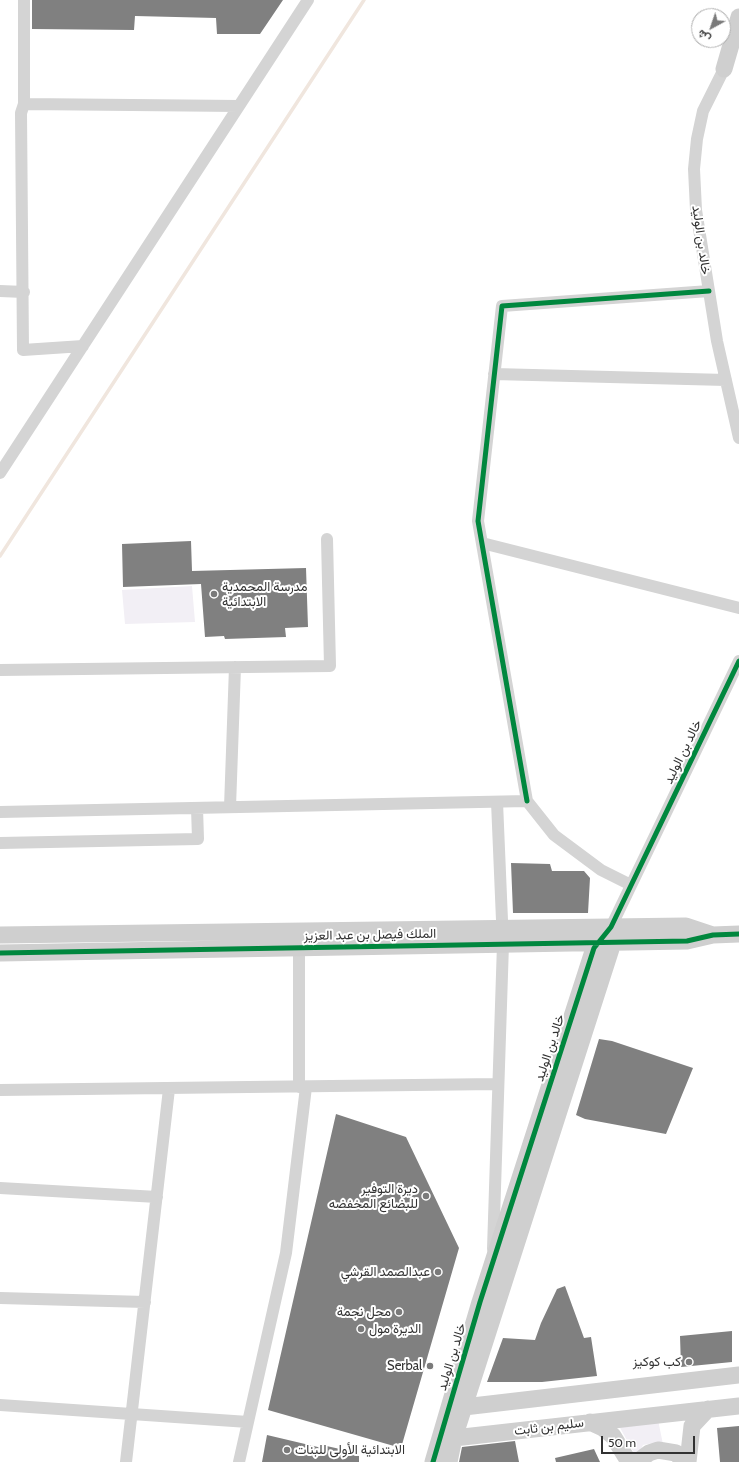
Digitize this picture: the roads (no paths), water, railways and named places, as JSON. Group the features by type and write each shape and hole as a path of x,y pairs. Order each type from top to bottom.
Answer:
{"street":[{"path":"24,0 24,104 21,113 24,292 23,350 83,346"},
{"path":"0,473 308,0"},
{"path":"724,69 739,17"},
{"path":"724,69 739,48"},
{"name":"خالد بن الوليد","path":"724,69 704,111 697,139 694,169 696,210 717,341 739,438"},
{"path":"24,104 239,106"},
{"path":"0,291 24,292"},
{"path":"631,885 601,870 554,835 527,801 478,521 502,306 709,291"},
{"path":"494,374 726,380"},
{"path":"0,670 330,666 327,539"},
{"path":"482,543 739,608"},
{"name":"خالد بن الوليد","path":"433,1462 441,1428 492,1264 594,948 607,937 739,661"},
{"path":"230,807 235,667"},
{"path":"0,812 527,801"},
{"path":"492,1264 502,936 497,802"},
{"path":"0,843 198,839 197,808"},
{"name":"الملك فيصل بن عبد العزيز","path":"0,934 607,937 687,941 713,935 739,934"},
{"name":"الملك فيصل بن عبد العزيز","path":"0,953 299,948 502,936"},
{"name":"خالد بن الوليد","path":"449,1462 454,1438 611,949 607,937"},
{"path":"239,1462 286,1254 303,1087 299,948"},
{"path":"0,1090 497,1084"},
{"path":"126,1462 133,1414 169,1088"},
{"path":"0,1188 157,1197"},
{"path":"0,1298 145,1302"},
{"path":"464,1407 739,1375"},
{"path":"0,1405 248,1422"},
{"name":"سليم بن ثابت","path":"454,1438 739,1406"},
{"path":"688,1462 692,1426 708,1409"},
{"path":"590,1422 603,1428 613,1436 628,1462"},
{"path":"640,1462 641,1459 649,1453 658,1450 676,1453 684,1462"}],"waterway":[{"path":"0,556 364,0"}],"place":[{"name":"مدرسة المحمدية الابتدائية","path":"214,594"},
{"name":"ديرة التوفير للبضائع المخفضه","path":"426,1196"},
{"name":"عبدالصمد القرشي","path":"438,1272"},
{"name":"محل نجمة","path":"399,1312"},
{"name":"الديرة مول","path":"361,1329"},
{"name":"كب كوكيز","path":"689,1362"},
{"name":"Serbal","path":"430,1366"},
{"name":"الابتدائية الأولى للبنات","path":"287,1450"}]}
